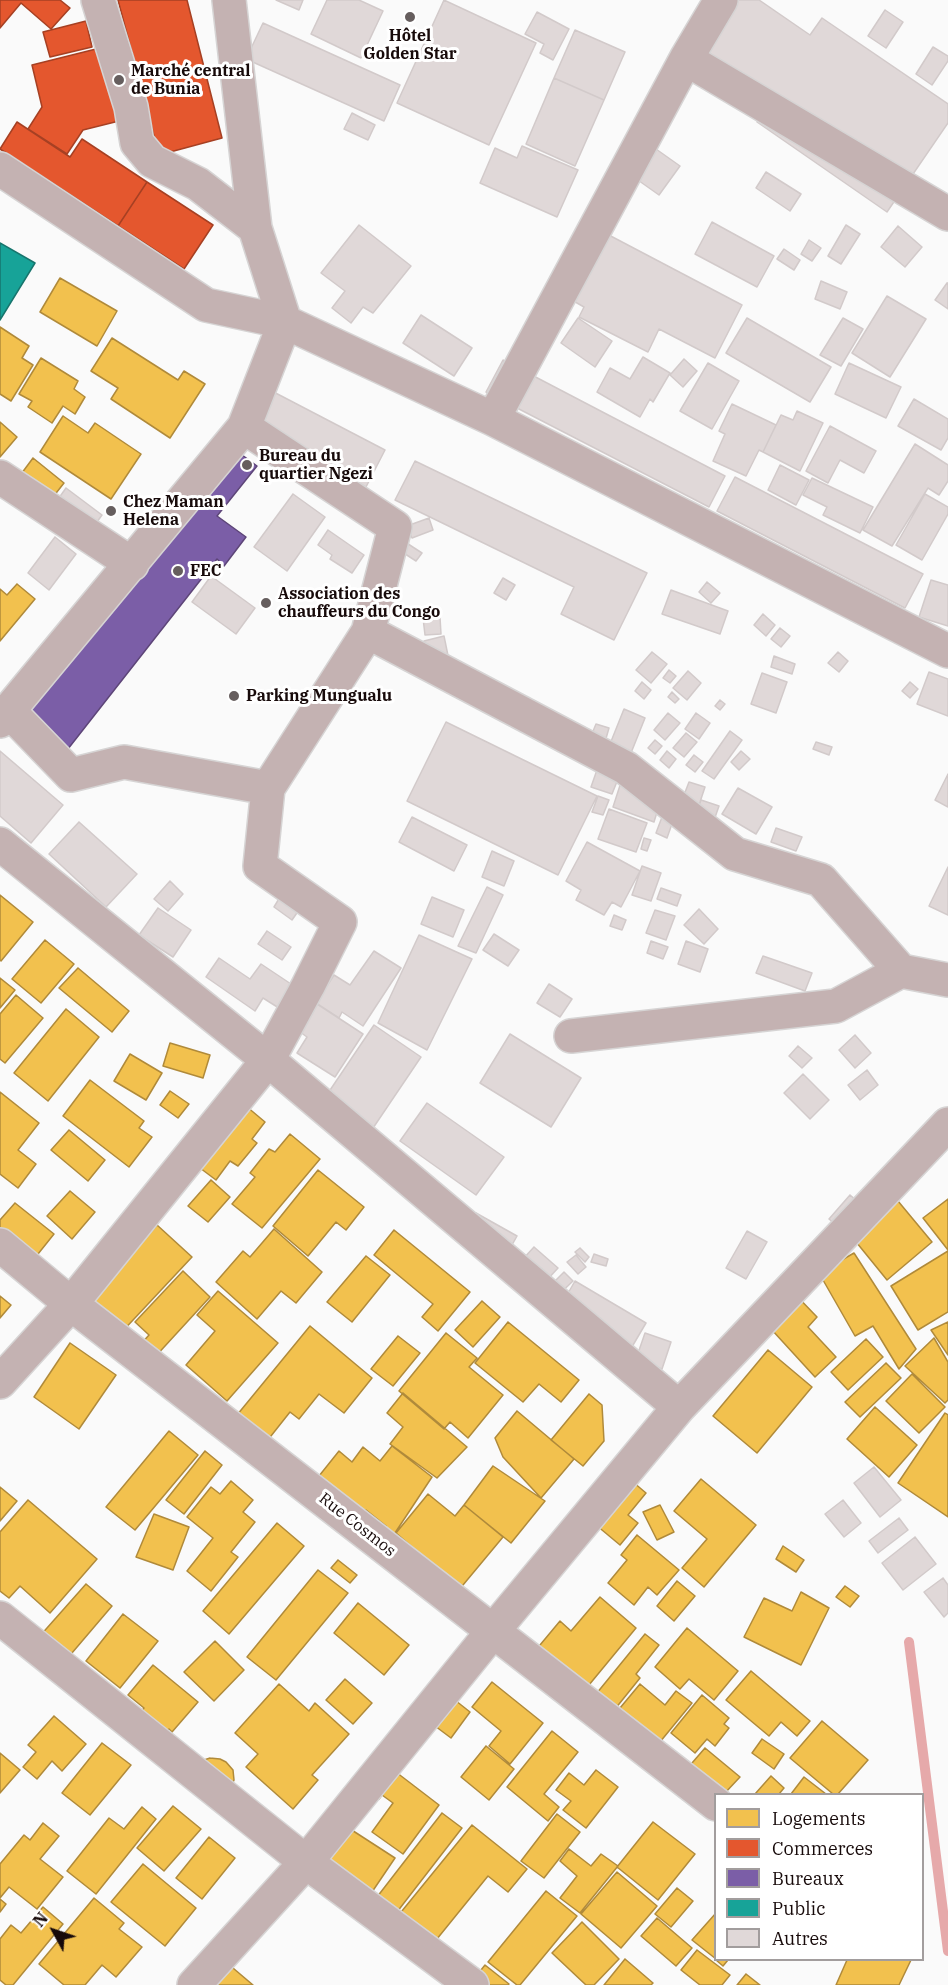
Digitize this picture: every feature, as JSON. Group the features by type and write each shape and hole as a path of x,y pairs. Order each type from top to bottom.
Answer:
{"street":[{"path":"98,0 131,107 137,143 152,161 198,184 255,228"},
{"path":"229,0 255,228 285,322 244,428 4,716 71,775 124,762 268,788"},
{"path":"493,419 686,59 721,0"},
{"path":"686,59 948,214"},
{"path":"0,169 206,304 285,322 493,419 947,647"},
{"path":"0,1382 71,1304 267,1060 340,922 260,866 268,788 368,632 395,527 244,428"},
{"path":"0,477 132,564"},
{"path":"368,632 626,768 735,855 821,880 902,971 948,980"},
{"path":"0,844 267,1060 679,1407"},
{"path":"571,1036 836,1006 902,971"},
{"path":"194,1985 306,1862 493,1631 679,1407 948,1124"},
{"name":"Rue Cosmos","path":"0,1245 71,1304 714,1802"},
{"path":"0,1618 306,1862 472,1985"}],"building: Logements":[{"path":"60,278 117,311 97,346 40,312"},
{"path":"0,327 29,346 22,358 33,365 11,401 0,394"},
{"path":"112,338 178,380 184,371 205,384 170,438 111,399 118,388 91,371"},
{"path":"41,358 78,381 74,389 85,397 75,414 63,406 52,423 28,407 32,401 19,394"},
{"path":"63,416 88,433 95,423 141,454 111,499 40,452"},
{"path":"0,422 17,437 0,457"},
{"path":"33,458 64,483 38,516 7,493"},
{"path":"17,584 35,599 0,641 0,589 7,595"},
{"path":"0,895 33,922 1,961 0,960"},
{"path":"45,940 74,964 41,1003 12,979"},
{"path":"78,968 129,1011 112,1032 59,988"},
{"path":"0,978 15,990 0,1008"},
{"path":"16,995 43,1018 5,1063 0,1059 0,1014"},
{"path":"66,1009 99,1037 48,1101 14,1073"},
{"path":"170,1043 210,1055 203,1078 163,1066"},
{"path":"130,1054 162,1073 146,1100 114,1081"},
{"path":"90,1080 144,1121 139,1128 152,1137 129,1167 63,1116"},
{"path":"170,1091 189,1104 178,1118 160,1105"},
{"path":"0,1092 39,1123 18,1150 36,1164 18,1188 0,1174"},
{"path":"240,1101 265,1122 252,1139 257,1143 238,1166 230,1161 216,1180 192,1162"},
{"path":"69,1130 105,1160 88,1181 51,1150"},
{"path":"290,1134 320,1159 262,1228 232,1204 255,1177 250,1173 269,1149 275,1152"},
{"path":"318,1170 364,1207 346,1230 336,1222 308,1256 273,1226"},
{"path":"211,1180 230,1197 208,1222 188,1206"},
{"path":"70,1191 95,1212 72,1239 47,1216"},
{"path":"893,1195 932,1242 887,1280 848,1232"},
{"path":"948,1199 948,1250 923,1218"},
{"path":"15,1203 54,1234 34,1259 0,1230 0,1220"},
{"path":"157,1225 192,1257 119,1335 85,1303"},
{"path":"274,1229 322,1272 296,1303 281,1291 257,1319 216,1282 243,1251 250,1257"},
{"path":"394,1230 470,1292 438,1331 422,1317 433,1304 374,1255"},
{"path":"948,1251 948,1312 918,1330 891,1286"},
{"path":"854,1253 916,1349 899,1369 873,1326 855,1336 819,1273"},
{"path":"366,1256 390,1275 352,1322 327,1302"},
{"path":"183,1271 210,1297 154,1358 140,1345 149,1335 135,1322"},
{"path":"791,1290 817,1317 808,1327 836,1357 815,1377 761,1318"},
{"path":"218,1291 278,1343 227,1401 186,1365 215,1331 197,1315"},
{"path":"0,1296 11,1305 0,1318"},
{"path":"482,1301 500,1317 473,1347 455,1330"},
{"path":"508,1322 579,1380 561,1402 539,1384 523,1402 475,1363"},
{"path":"948,1322 948,1355 931,1330"},
{"path":"310,1326 372,1378 344,1413 319,1394 299,1419 290,1412 267,1441 237,1415"},
{"path":"446,1333 477,1358 469,1367 503,1395 468,1438 450,1422 444,1429 399,1391"},
{"path":"398,1336 420,1353 393,1386 371,1369"},
{"path":"934,1338 948,1362 948,1400 945,1403 905,1366"},
{"path":"866,1339 883,1357 848,1390 831,1372"},
{"path":"70,1343 116,1375 79,1429 34,1397"},
{"path":"768,1350 812,1387 757,1453 713,1416"},
{"path":"886,1363 901,1378 860,1417 845,1402"},
{"path":"912,1374 945,1407 919,1433 886,1401"},
{"path":"403,1393 467,1447 437,1478 390,1444 403,1427 387,1413"},
{"path":"589,1394 602,1405 604,1441 583,1466 551,1440"},
{"path":"875,1407 917,1445 889,1477 847,1439"},
{"path":"517,1411 574,1459 541,1498 503,1457 495,1438"},
{"path":"945,1413 948,1415 948,1517 898,1483"},
{"path":"169,1431 198,1455 135,1530 106,1507"},
{"path":"392,1446 432,1477 389,1542 380,1533 386,1526 366,1510 360,1519 315,1481 339,1451 352,1462 363,1447 380,1461"},
{"path":"205,1451 222,1465 184,1514 166,1500"},
{"path":"493,1466 545,1501 511,1543 464,1505"},
{"path":"620,1471 646,1493 628,1515 638,1523 620,1545 584,1515"},
{"path":"701,1479 756,1525 704,1587 682,1568 707,1539 674,1511"},
{"path":"231,1481 253,1500 243,1512 255,1522 231,1552 238,1557 211,1591 187,1571 213,1538 187,1517 211,1487 220,1494"},
{"path":"0,1487 17,1501 0,1521"},
{"path":"428,1494 455,1516 464,1505 503,1537 453,1597 412,1564 420,1554 396,1533"},
{"path":"28,1500 97,1559 50,1613 20,1586 9,1598 0,1591 0,1532"},
{"path":"660,1505 674,1532 657,1540 643,1512"},
{"path":"154,1514 189,1527 173,1570 136,1557"},
{"path":"277,1523 304,1546 229,1634 203,1611"},
{"path":"637,1535 679,1570 657,1595 648,1587 634,1605 608,1583 627,1560 621,1555"},
{"path":"783,1546 804,1560 796,1572 776,1559"},
{"path":"338,1560 357,1575 350,1583 331,1568"},
{"path":"318,1570 348,1593 276,1680 247,1657"},
{"path":"677,1581 695,1596 674,1621 657,1606"},
{"path":"86,1584 112,1606 66,1660 39,1637"},
{"path":"845,1586 859,1596 850,1607 836,1597"},
{"path":"801,1592 829,1608 801,1665 744,1637 764,1598 792,1611"},
{"path":"600,1597 636,1628 584,1691 535,1651 560,1621 571,1631"},
{"path":"358,1603 409,1645 384,1675 334,1633"},
{"path":"123,1614 158,1641 120,1688 86,1661"},
{"path":"687,1628 738,1671 714,1700 689,1679 680,1689 655,1667"},
{"path":"645,1634 659,1645 636,1674 640,1678 611,1714 592,1699"},
{"path":"215,1641 244,1670 214,1701 184,1672"},
{"path":"153,1665 198,1702 172,1732 169,1729 159,1740 135,1719 144,1708 128,1695"},
{"path":"751,1671 810,1721 797,1736 781,1722 769,1736 726,1700"},
{"path":"345,1679 372,1703 353,1724 326,1700"},
{"path":"492,1682 543,1723 510,1764 489,1746 501,1731 472,1707"},
{"path":"279,1684 309,1711 315,1703 349,1734 312,1775 318,1780 293,1809 246,1767 258,1754 235,1733"},
{"path":"640,1684 665,1705 676,1691 692,1703 646,1759 605,1726"},
{"path":"446,1693 470,1712 451,1738 427,1720"},
{"path":"702,1695 729,1718 724,1724 729,1728 715,1746 707,1739 695,1753 671,1733"},
{"path":"54,1716 86,1744 62,1771 52,1761 37,1779 23,1767 36,1752 28,1745"},
{"path":"822,1721 868,1760 839,1793 832,1793 790,1758"},
{"path":"552,1731 578,1752 544,1794 559,1807 548,1821 507,1787"},
{"path":"762,1739 784,1754 774,1769 752,1753"},
{"path":"102,1743 131,1765 90,1815 62,1793"},
{"path":"486,1746 514,1769 489,1800 461,1777"},
{"path":"705,1748 740,1777 725,1793 679,1778"},
{"path":"0,1753 20,1770 0,1793"},
{"path":"210,1758 226,1762 233,1770 234,1780 230,1790 204,1760"},
{"path":"392,1769 439,1805 403,1854 372,1832 393,1803 382,1795 379,1799 362,1786"},
{"path":"596,1770 618,1787 586,1828 563,1810 571,1801 556,1790 569,1773 584,1785"},
{"path":"771,1776 784,1788 780,1793 756,1793"},
{"path":"804,1777 825,1793 792,1793"},
{"path":"173,1806 201,1829 164,1871 137,1848"},
{"path":"142,1807 156,1819 96,1894 67,1871 109,1818 124,1829"},
{"path":"442,1813 462,1828 397,1912 377,1897"},
{"path":"557,1814 580,1832 544,1878 521,1861"},
{"path":"653,1822 695,1854 658,1900 617,1867"},
{"path":"43,1823 59,1836 40,1859 63,1877 37,1909 9,1887 0,1898 0,1864 24,1835 30,1840"},
{"path":"344,1825 395,1858 372,1892 322,1858"},
{"path":"472,1825 527,1869 508,1892 488,1876 428,1950 384,1933"},
{"path":"209,1837 235,1858 202,1899 176,1878"},
{"path":"569,1849 591,1866 601,1854 618,1866 580,1913 560,1898 577,1876 560,1861"},
{"path":"143,1864 196,1908 165,1946 111,1902"},
{"path":"617,1872 657,1906 621,1948 581,1914"},
{"path":"677,1888 693,1901 671,1927 655,1914"},
{"path":"546,1891 577,1916 520,1985 517,1985 488,1962"},
{"path":"94,1898 124,1923 119,1929 142,1947 116,1977 102,1965 85,1985 64,1985 39,1964"},
{"path":"0,1899 6,1904 0,1912"},
{"path":"43,1907 63,1924 13,1985 6,1985 0,1980 0,1939 11,1925 21,1933"},
{"path":"714,1915 714,1957 692,1940"},
{"path":"657,1918 692,1948 676,1966 641,1936"},
{"path":"582,1922 619,1959 594,1985 586,1985 552,1953"},
{"path":"697,1950 730,1975 722,1985 700,1985 681,1970"},
{"path":"220,1957 253,1985 213,1985"},
{"path":"625,1959 653,1983 651,1985 604,1985"},
{"path":"717,1961 727,1961 723,1966"},
{"path":"847,1961 911,1961 899,1985 836,1985"},
{"path":"485,1965 509,1984 469,1985"},
{"path":"746,1974 760,1985 737,1985"}],"building: Commerces":[{"path":"0,0 60,0 70,8 51,29 21,3 0,28"},
{"path":"118,0 187,0 222,138 159,155"},
{"path":"86,21 92,47 50,57 43,32"},
{"path":"104,47 123,120 83,130 67,154 28,129 42,107 32,65"},
{"path":"17,122 70,157 82,139 147,182 118,226 0,149"},
{"path":"147,182 213,225 184,269 118,226"}],"building: Bureaux":[{"path":"230,446 257,466 217,516 246,537 224,566 217,559 64,754 18,718"}],"building: Public":[{"path":"0,243 35,263 0,320"}],"building: Autres":[{"path":"276,0 303,0 299,10"},
{"path":"327,0 359,0 383,11 361,58 311,34"},
{"path":"444,0 536,43 489,145 397,103"},
{"path":"715,0 759,0 810,35 822,18 948,104 948,123 887,212 757,122 763,115 677,56"},
{"path":"885,10 903,22 886,48 868,36"},
{"path":"537,12 569,29 553,60 540,53 544,44 525,34"},
{"path":"263,23 400,85 384,121 246,59"},
{"path":"575,30 625,52 604,100 554,78"},
{"path":"933,47 948,56 948,61 932,85 916,74"},
{"path":"554,78 604,100 575,166 526,144"},
{"path":"352,113 375,125 368,140 344,129"},
{"path":"522,146 578,170 557,217 480,183 495,148 517,158"},
{"path":"656,149 680,166 659,195 635,178"},
{"path":"766,172 801,194 790,211 756,188"},
{"path":"712,222 774,256 757,287 695,254"},
{"path":"359,225 411,266 373,313 363,307 351,323 332,308 345,291 321,273"},
{"path":"846,225 860,234 841,264 828,256"},
{"path":"898,226 922,247 905,267 881,247"},
{"path":"605,233 742,305 715,358 659,329 648,352 579,317 584,307 570,299"},
{"path":"809,240 821,248 812,261 801,254"},
{"path":"784,249 800,260 794,270 777,259"},
{"path":"821,281 847,292 840,309 815,299"},
{"path":"948,283 948,309 935,300"},
{"path":"887,296 926,319 890,377 852,353"},
{"path":"421,315 472,348 454,376 403,343"},
{"path":"578,318 612,341 595,367 561,343"},
{"path":"747,318 831,367 810,402 726,353"},
{"path":"843,318 863,329 841,366 820,355"},
{"path":"643,357 670,373 653,402 650,399 640,417 597,392 610,368 630,379"},
{"path":"684,359 697,371 683,387 670,375"},
{"path":"503,360 725,476 709,507 486,392"},
{"path":"708,363 739,381 712,429 680,411"},
{"path":"849,363 901,387 886,418 835,394"},
{"path":"266,388 385,450 366,487 247,424"},
{"path":"914,399 948,419 948,438 941,450 898,426"},
{"path":"732,404 776,425 763,452 759,450 746,476 713,461 725,434 719,431"},
{"path":"797,411 823,423 800,471 763,452 781,415 793,420"},
{"path":"830,426 876,451 864,473 840,460 828,483 806,471"},
{"path":"915,444 948,465 948,481 939,495 928,488 892,546 863,530"},
{"path":"415,461 647,573 614,640 561,614 574,587 395,500"},
{"path":"780,465 809,480 796,505 768,490"},
{"path":"735,477 923,574 905,608 717,511"},
{"path":"812,478 873,507 860,533 823,515 827,507 803,495"},
{"path":"66,488 102,515 82,543 46,516"},
{"path":"293,494 325,517 287,571 254,547"},
{"path":"925,494 948,507 948,514 922,560 896,545"},
{"path":"429,518 433,530 412,538 407,526"},
{"path":"328,530 364,555 352,573 330,559 332,555 318,545"},
{"path":"55,537 76,554 49,590 28,573"},
{"path":"402,540 422,553 416,561 396,548"},
{"path":"211,576 255,608 236,634 192,602"},
{"path":"503,578 515,585 506,600 494,593"},
{"path":"931,580 948,585 948,626 919,617"},
{"path":"707,582 720,593 711,603 699,592"},
{"path":"671,590 728,611 720,634 662,614"},
{"path":"763,614 775,625 766,636 754,625"},
{"path":"440,617 441,634 425,635 423,618"},
{"path":"780,628 790,636 781,647 771,639"},
{"path":"444,636 453,680 433,684 424,641"},
{"path":"652,652 667,664 651,683 636,670"},
{"path":"838,652 848,661 839,672 828,663"},
{"path":"774,656 795,664 792,674 771,667"},
{"path":"669,670 676,676 670,683 663,678"},
{"path":"688,671 701,683 687,700 673,688"},
{"path":"929,672 948,679 948,716 917,704"},
{"path":"762,673 787,682 776,713 751,704"},
{"path":"642,682 651,690 644,699 635,691"},
{"path":"910,682 918,689 910,698 902,691"},
{"path":"672,692 679,699 675,703 668,697"},
{"path":"720,700 725,704 720,710 715,706"},
{"path":"624,709 645,718 625,768 604,759"},
{"path":"668,713 680,723 665,740 654,730"},
{"path":"696,713 710,723 699,739 685,729"},
{"path":"446,722 597,796 558,875 407,801"},
{"path":"596,724 609,728 605,742 591,736"},
{"path":"730,731 742,740 714,779 702,771"},
{"path":"686,733 697,742 684,757 673,748"},
{"path":"655,740 662,746 655,754 648,748"},
{"path":"816,742 832,747 829,755 813,749"},
{"path":"0,751 63,805 31,843 0,816"},
{"path":"667,751 676,759 669,768 660,760"},
{"path":"741,751 750,759 739,770 731,762"},
{"path":"694,755 703,762 695,772 686,765"},
{"path":"598,767 620,774 612,794 591,787"},
{"path":"624,773 665,786 654,822 613,807"},
{"path":"948,774 948,807 935,800"},
{"path":"689,782 705,787 696,814 679,808"},
{"path":"738,788 772,807 756,834 722,814"},
{"path":"598,796 609,800 603,815 592,812"},
{"path":"701,800 719,806 712,826 694,820"},
{"path":"609,809 647,823 636,852 598,839"},
{"path":"412,817 467,845 454,871 399,842"},
{"path":"662,817 673,821 667,838 656,833"},
{"path":"79,822 137,874 106,907 49,854"},
{"path":"776,828 802,837 796,851 771,842"},
{"path":"644,838 651,840 647,851 641,849"},
{"path":"587,842 640,871 621,907 612,902 604,915 576,900 581,890 566,881"},
{"path":"492,851 514,861 504,886 482,877"},
{"path":"642,866 661,873 651,901 632,895"},
{"path":"948,867 948,915 929,906"},
{"path":"170,881 183,894 168,911 154,899"},
{"path":"487,887 503,895 476,953 458,946"},
{"path":"661,888 681,895 677,906 657,899"},
{"path":"280,897 299,910 292,920 274,907"},
{"path":"432,897 464,910 453,937 421,924"},
{"path":"158,908 191,930 173,957 139,935"},
{"path":"699,909 718,929 704,944 684,925"},
{"path":"655,910 675,916 666,940 646,933"},
{"path":"614,915 626,920 622,930 610,926"},
{"path":"267,931 291,947 282,960 258,944"},
{"path":"494,934 519,950 508,966 483,950"},
{"path":"419,935 472,959 427,1050 378,1023"},
{"path":"651,941 668,947 663,959 647,953"},
{"path":"686,941 708,949 700,972 678,964"},
{"path":"374,951 401,968 363,1026 342,1012 339,1018 316,1003 334,975 350,985"},
{"path":"763,956 812,973 805,991 756,973"},
{"path":"219,958 250,979 261,964 297,988 282,1010 263,998 255,1011 206,977"},
{"path":"549,984 572,999 560,1017 537,1003"},
{"path":"314,1002 363,1034 335,1077 297,1053 307,1037 296,1029"},
{"path":"374,1025 421,1057 369,1134 322,1102"},
{"path":"510,1034 581,1078 551,1127 480,1083"},
{"path":"855,1035 871,1053 855,1068 839,1050"},
{"path":"798,1046 812,1058 802,1068 789,1056"},
{"path":"867,1070 878,1085 860,1100 848,1085"},
{"path":"803,1074 829,1100 810,1119 784,1093"},
{"path":"427,1103 504,1157 476,1195 400,1141"},
{"path":"850,1195 863,1206 842,1230 829,1219"},
{"path":"476,1213 517,1236 507,1254 466,1231"},
{"path":"747,1231 767,1242 746,1279 726,1268"},
{"path":"534,1247 558,1268 535,1293 511,1272"},
{"path":"580,1248 589,1257 585,1262 575,1252"},
{"path":"594,1254 608,1259 606,1266 591,1262"},
{"path":"576,1255 586,1267 578,1274 567,1262"},
{"path":"564,1272 573,1281 549,1304 541,1295"},
{"path":"575,1281 646,1323 626,1357 559,1309"},
{"path":"645,1333 671,1342 662,1369 636,1359"},
{"path":"874,1467 901,1500 880,1517 854,1483"},
{"path":"843,1500 861,1523 844,1537 825,1514"},
{"path":"899,1518 908,1530 878,1553 869,1541"},
{"path":"915,1537 936,1564 903,1590 882,1563"},
{"path":"943,1578 948,1585 948,1613 944,1617 924,1592"}],"waterway":[{"path":"909,1642 948,1951"}],"place":[{"name":"Hôtel Golden Star","path":"410,17"},
{"name":"Marché central de Bunia","path":"119,80"},
{"name":"Bureau du quartier Ngezi","path":"247,465"},
{"name":"Chez Maman Helena","path":"111,511"},
{"name":"FEC","path":"178,571"},
{"name":"Association des chauffeurs du Congo","path":"266,603"},
{"name":"Parking Mungualu","path":"234,696"}]}
